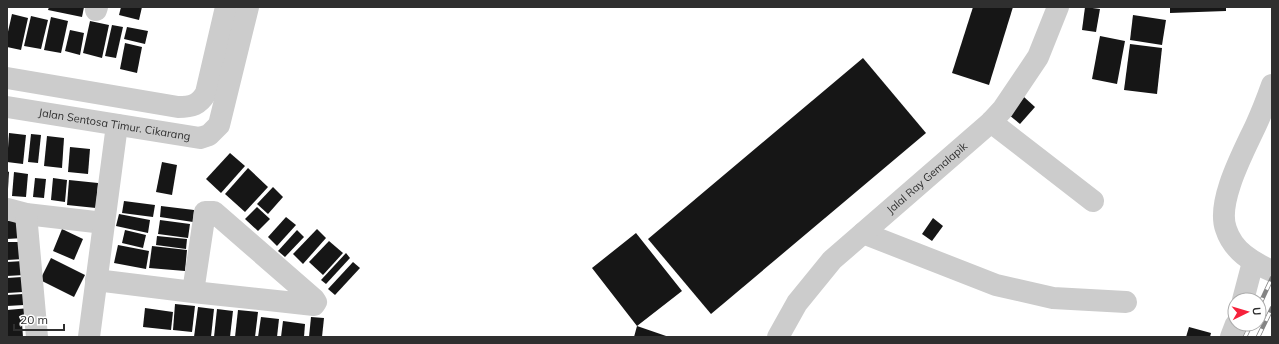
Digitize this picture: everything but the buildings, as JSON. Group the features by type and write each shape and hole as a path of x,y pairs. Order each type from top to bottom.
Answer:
{"street":[{"path":"7,78 186,107 202,101 206,93 226,7"},
{"path":"186,107 214,130 248,7"},
{"name":"Jalal Ray Gemalapik","path":"778,337 797,302 832,260 991,122 1003,109 1038,57 1058,7"},
{"path":"1248,292 1265,268 1243,255 1233,243 1226,230 1224,213 1233,176 1272,85"},
{"name":"Jalan Sentosa Timur. Cikarang","path":"7,107 200,138 214,130"},
{"path":"991,122 1094,201"},
{"path":"89,337 117,125"},
{"path":"96,280 193,292 314,305 316,302 214,212 210,211 205,212 193,292"},
{"path":"37,337 16,212 104,222"},
{"path":"863,234 996,285 1054,298 1126,302"}],"railway":[{"path":"1266,292 1272,278"},
{"path":"1258,337 1272,308"},
{"path":"1245,337 1247,332"}]}
